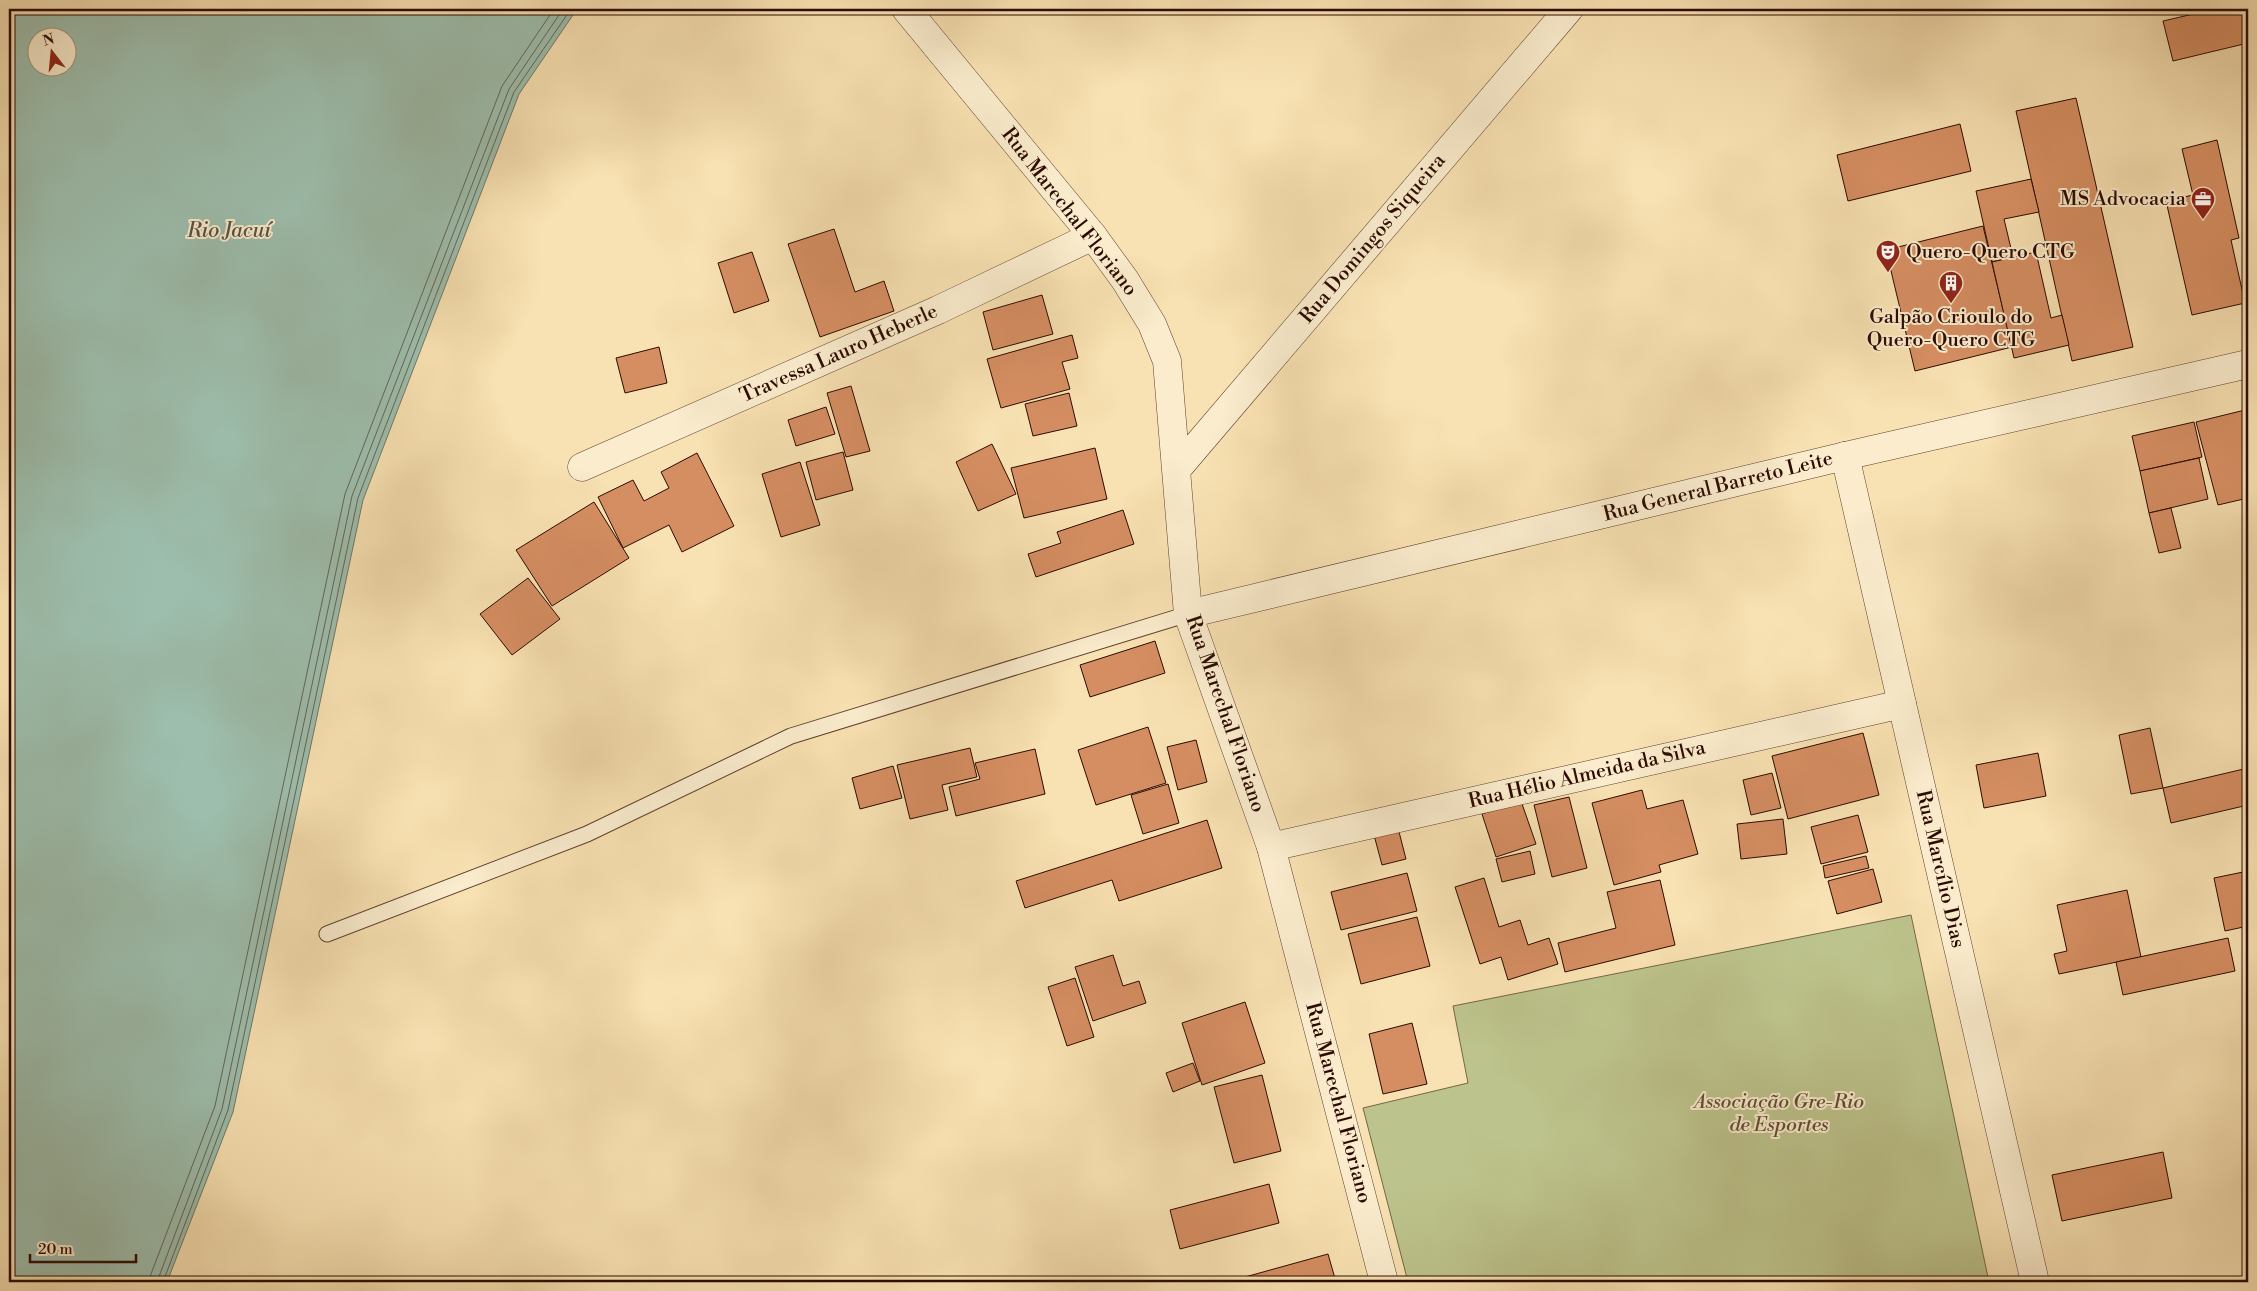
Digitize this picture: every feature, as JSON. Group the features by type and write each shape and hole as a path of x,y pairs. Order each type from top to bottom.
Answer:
{"street":[{"name":"Rua Marechal Floriano","path":"906,9 1093,236 1125,280 1152,324 1167,361 1188,614 1271,848 1384,1282"},
{"name":"Rua Domingos Siqueira","path":"1177,469 1569,9"},
{"name":"Travessa Lauro Heberle","path":"582,467 938,310 1093,236"},
{"name":"Rua General Barreto Leite","path":"1188,614 1845,456 2248,364"},
{"name":"Rua Marcílio Dias","path":"1845,456 2035,1282"},
{"name":"Rua Hélio Almeida da Silva","path":"1271,848 1902,704"}],"lane":[{"path":"327,934 587,834 791,736 1188,614"}],"green space":[{"name":"Associação Gre-Rio de Esportes","path":"1911,915 1989,1282 1408,1282 1363,1108 1468,1083 1453,1006"}],"water":[{"name":"Rio Jacuí","path":"9,9 577,9 519,94 363,500 233,1112 167,1282 9,1282"}],"building":[{"path":"2215,9 2248,9 2248,43 2173,61 2163,21"},
{"path":"2076,98 2133,347 2072,361 2016,111"},
{"path":"1960,124 1971,171 1848,201 1837,155"},
{"name":"MS Advocacia","path":"2217,140 2239,238 2231,240 2245,303 2192,315 2166,201 2193,195 2182,149"},
{"path":"2031,179 2039,212 2004,219 2013,257 1992,262 1976,191"},
{"name":"Galpão Crioulo do Quero-Quero CTG","path":"1983,226 2012,347 1915,371 1886,250"},
{"path":"834,229 855,292 884,281 894,311 820,337 788,244"},
{"path":"752,252 769,301 734,313 718,263"},
{"path":"2036,252 2051,318 2062,315 2069,345 2014,358 1992,262"},
{"path":"1042,295 1053,334 993,350 983,312"},
{"path":"1072,335 1078,358 1062,362 1070,389 1001,408 987,359"},
{"path":"659,347 667,383 625,393 616,358"},
{"path":"851,386 870,451 846,457 827,393"},
{"path":"1069,393 1077,426 1033,436 1025,404"},
{"path":"826,407 835,434 796,446 788,420"},
{"path":"2245,410 2248,425 2248,472 2243,473 2248,498 2218,505 2196,422"},
{"path":"2194,422 2202,457 2140,471 2132,436"},
{"path":"992,444 1016,494 978,511 956,462"},
{"path":"1095,448 1107,499 1024,518 1011,468"},
{"path":"843,452 853,490 816,500 806,462"},
{"path":"697,453 734,526 682,552 669,525 623,548 598,497 633,480 644,501 669,488 661,472"},
{"path":"2199,458 2208,499 2149,513 2140,471"},
{"path":"800,462 820,525 781,537 762,474"},
{"path":"594,502 629,558 552,606 516,550"},
{"path":"2171,508 2181,548 2159,553 2149,513"},
{"path":"1123,510 1134,544 1036,577 1028,554 1061,543 1057,532"},
{"path":"528,578 560,619 512,655 480,614"},
{"path":"1155,641 1165,673 1090,697 1080,665"},
{"path":"1148,727 1166,783 1096,805 1078,750"},
{"path":"2150,728 2163,788 2131,794 2119,735"},
{"path":"1863,733 1879,795 1788,819 1772,756"},
{"path":"1196,740 1207,782 1178,790 1167,747"},
{"path":"970,748 977,777 942,785 948,810 910,819 897,765"},
{"path":"1035,749 1045,794 956,816 949,787 980,779 975,763"},
{"path":"2038,753 2046,796 1984,808 1976,765"},
{"path":"893,766 902,798 860,809 852,778"},
{"path":"2248,768 2248,805 2171,823 2163,788"},
{"path":"1772,773 1781,808 1751,815 1743,780"},
{"path":"1168,784 1179,823 1143,834 1131,795"},
{"path":"1642,790 1647,809 1683,800 1698,854 1659,865 1661,872 1614,885 1592,803"},
{"path":"1569,797 1587,868 1552,877 1534,805"},
{"path":"1521,801 1536,844 1496,857 1482,814"},
{"path":"1858,815 1868,852 1821,864 1811,827"},
{"path":"1783,819 1787,854 1741,859 1737,824"},
{"path":"1207,820 1222,868 1119,901 1112,880 1025,908 1016,881"},
{"path":"1398,828 1406,859 1382,865 1374,835"},
{"path":"1530,851 1535,874 1502,882 1496,859"},
{"path":"1866,856 1869,868 1825,878 1823,866"},
{"path":"1873,869 1882,902 1837,914 1828,881"},
{"path":"2248,871 2248,926 2225,931 2214,878"},
{"path":"1407,873 1417,911 1341,930 1331,892"},
{"path":"1484,878 1499,927 1520,920 1528,945 1549,938 1558,964 1508,980 1501,957 1480,964 1455,887"},
{"path":"1660,880 1675,945 1565,972 1558,943 1616,928 1607,892"},
{"path":"2127,890 2141,957 2059,974 2054,954 2067,951 2057,905"},
{"path":"1417,917 1430,966 1361,984 1348,934"},
{"path":"2228,938 2235,971 2123,995 2116,962"},
{"path":"1113,955 1123,986 1139,981 1146,1003 1093,1021 1075,967"},
{"path":"1075,978 1094,1037 1067,1046 1048,987"},
{"path":"1245,1002 1265,1063 1202,1085 1182,1023"},
{"path":"1412,1023 1427,1084 1383,1094 1369,1034"},
{"path":"1193,1063 1200,1081 1173,1092 1166,1073"},
{"path":"1262,1075 1281,1151 1234,1163 1214,1087"},
{"path":"2163,1152 2172,1198 2062,1221 2052,1175"},
{"path":"1269,1184 1279,1223 1180,1249 1170,1210"},
{"path":"1328,1254 1336,1282 1227,1282"}],"place":[{"name":"MS Advocacia","path":"2203,220"},
{"name":"Quero-Quero CTG","path":"1888,273"},
{"name":"Galpão Crioulo do Quero-Quero CTG","path":"1951,304"}]}
